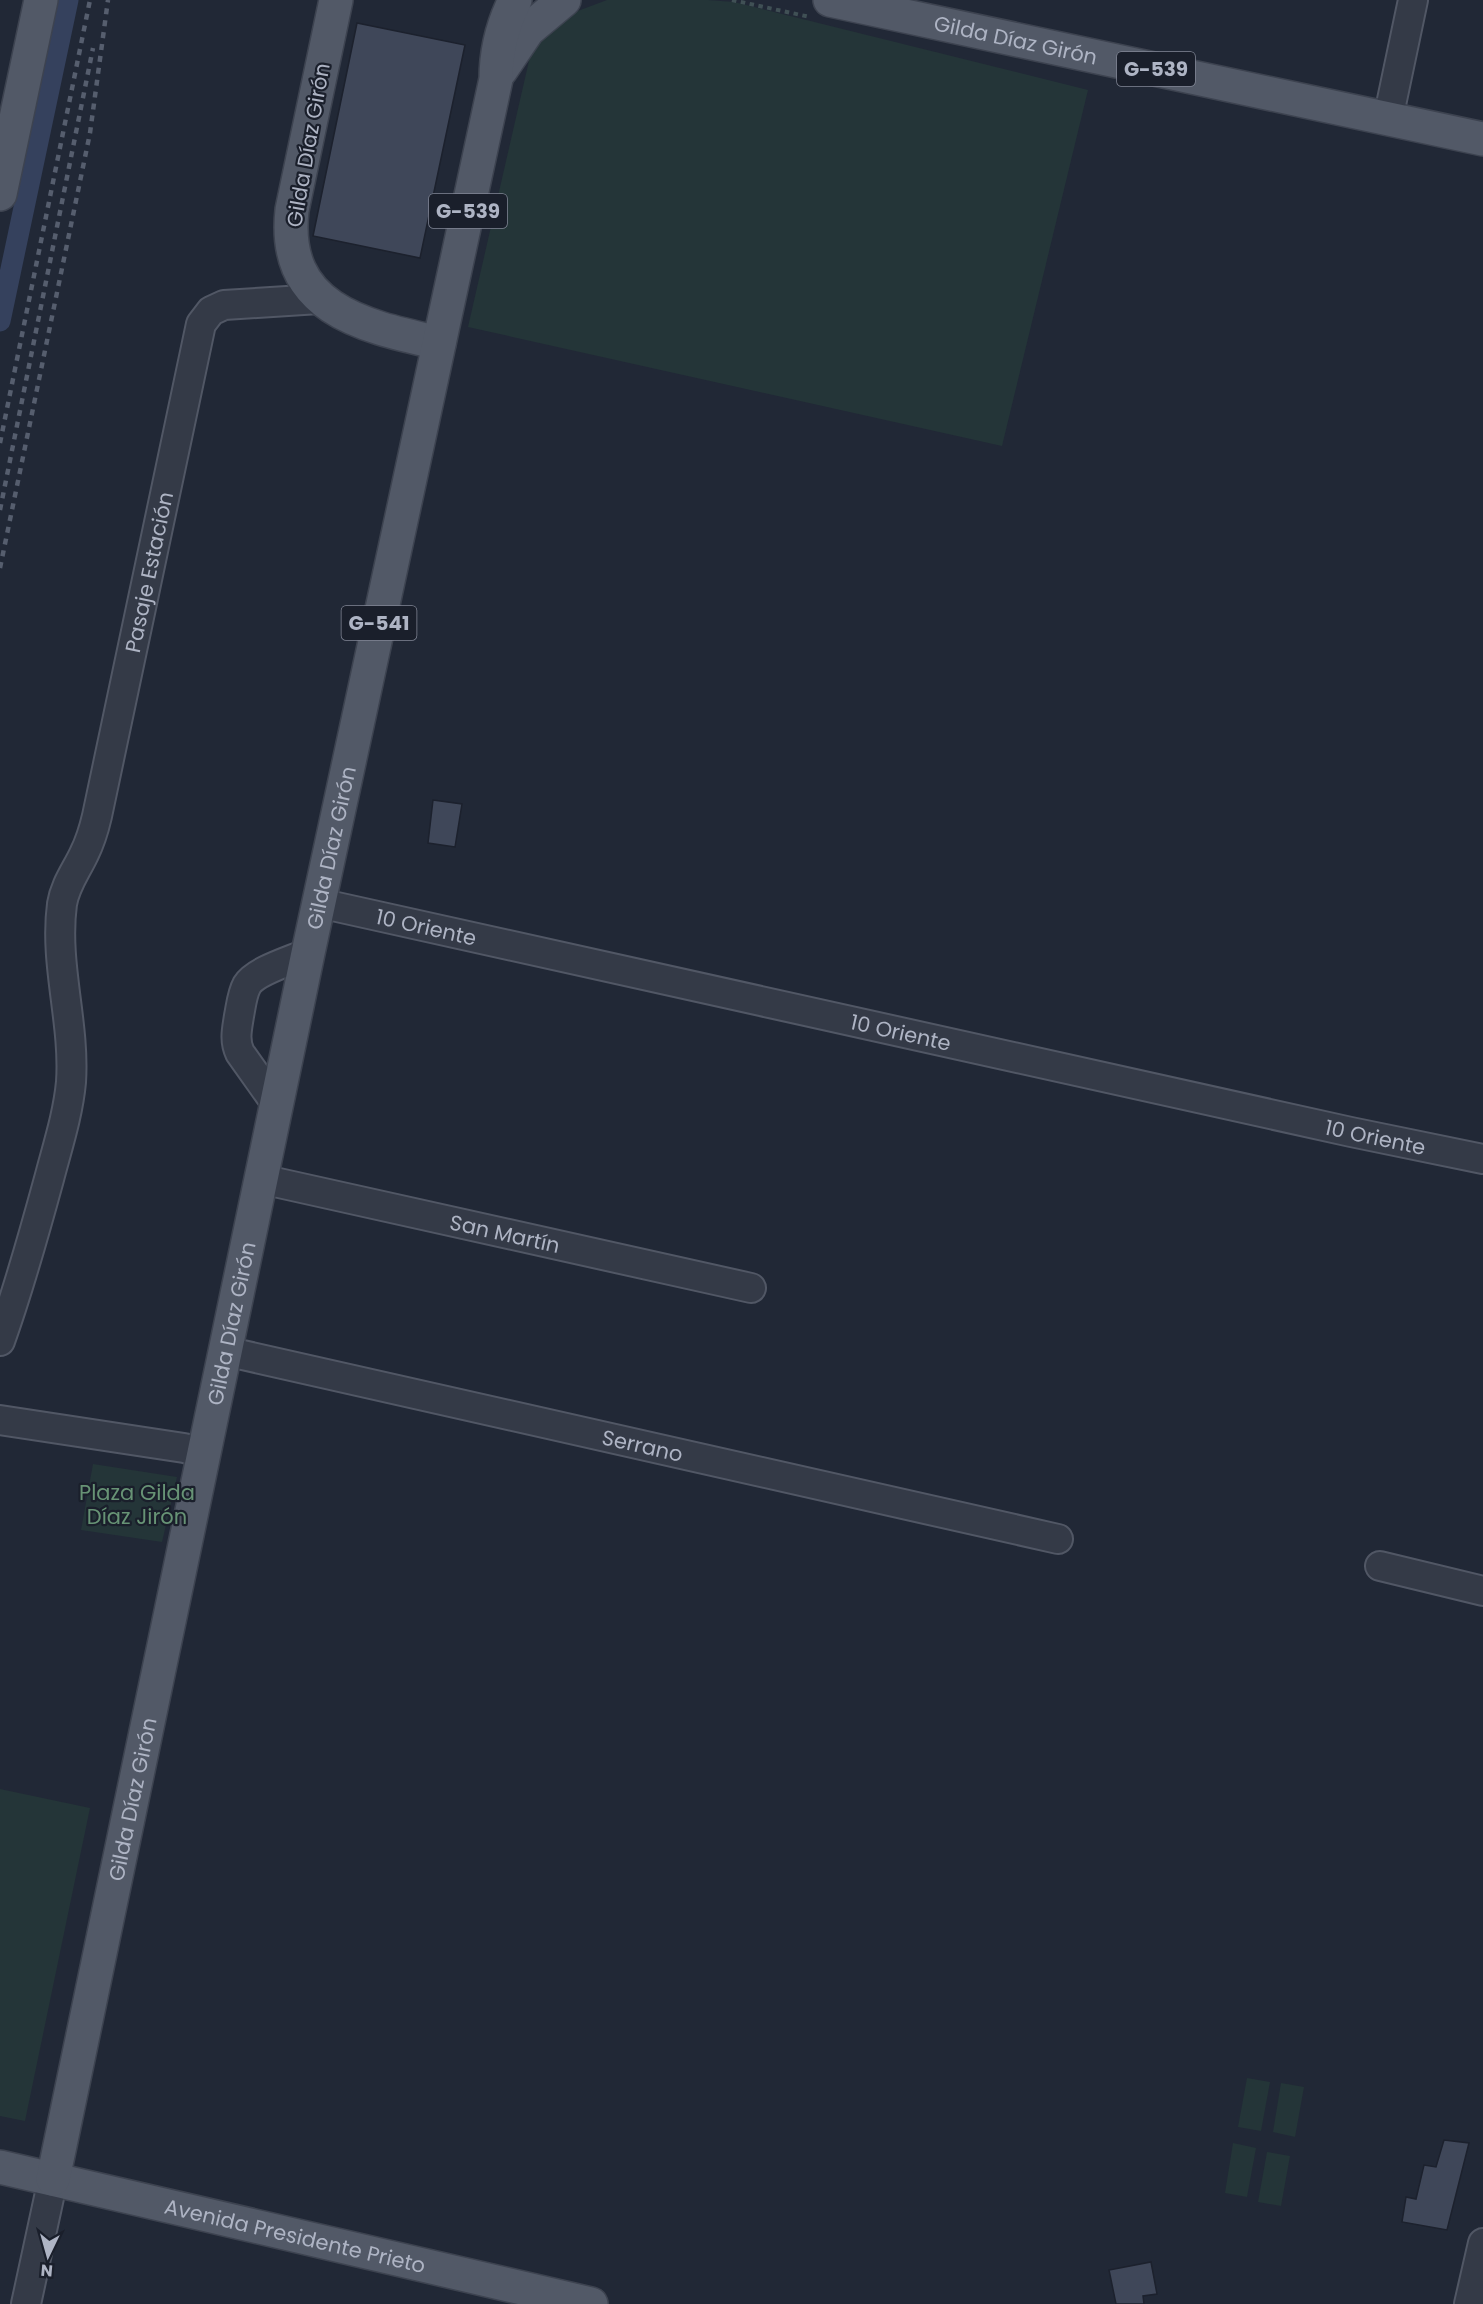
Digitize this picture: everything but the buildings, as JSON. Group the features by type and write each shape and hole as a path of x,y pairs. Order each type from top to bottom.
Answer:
{"main road":[{"path":"0,194 41,0"},
{"name":"Gilda Díaz Girón","path":"336,0 291,223 292,249 309,287 319,298 353,320 372,327 439,343"},
{"name":"Gilda Díaz Girón","path":"52,2179 308,953 496,79 496,63 502,30 515,0"},
{"name":"Gilda Díaz Girón","path":"496,79 528,30 564,0"},
{"name":"Gilda Díaz Girón","path":"830,0 1483,139"},
{"name":"Avenida Presidente Prieto","path":"0,2167 591,2304"}],"street":[{"path":"1388,119 1413,0"},
{"name":"Pasaje Estación","path":"0,1341 60,1140 71,1082 70,1032 63,992 62,904 66,889 88,845 97,816 201,324 211,310 224,305 319,298"},
{"name":"10 Oriente","path":"319,903 1340,1130 1483,1159"},
{"path":"277,1105 240,1053 236,1043 236,1032 246,987 254,977 308,953"},
{"name":"San Martín","path":"261,1179 751,1288"},
{"name":"Serrano","path":"225,1351 1058,1539"},
{"path":"0,1420 204,1453"},
{"path":"1380,1566 1483,1591"},
{"name":"Gilda Díaz Girón","path":"26,2304 52,2179"},
{"path":"1469,2304 1483,2243"}],"green space":[{"path":"607,0 734,2 1088,90 1002,446 468,327 534,39 567,15"},
{"name":"Plaza Gilda Díaz Jirón","path":"93,1464 177,1477 162,1542 81,1530"},
{"path":"0,1789 90,1808 25,2121 0,2116"},
{"path":"1247,2078 1270,2082 1261,2131 1238,2127"},
{"path":"1281,2083 1304,2087 1295,2137 1273,2132"},
{"path":"1233,2143 1256,2148 1247,2197 1225,2193"},
{"path":"1267,2152 1290,2156 1281,2206 1258,2202"}],"waterway":[{"path":"0,321 68,0"}],"railway":[{"path":"0,443 90,0"},
{"path":"0,568 90,133 108,0"},
{"path":"0,510 93,48"}]}
